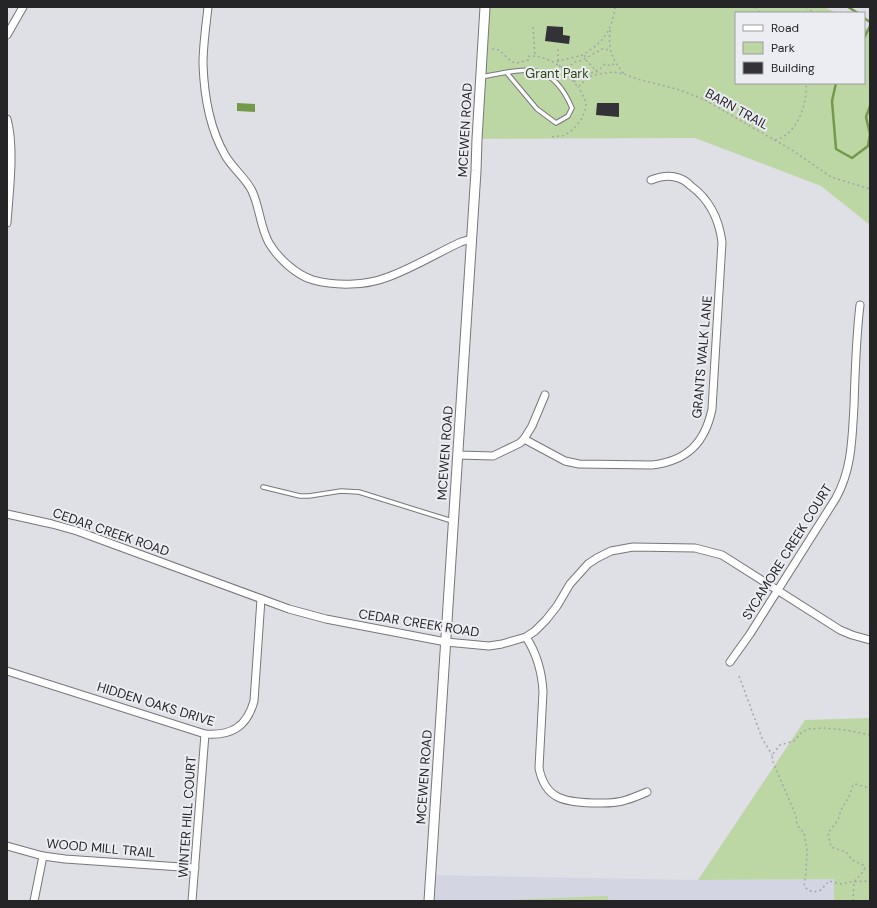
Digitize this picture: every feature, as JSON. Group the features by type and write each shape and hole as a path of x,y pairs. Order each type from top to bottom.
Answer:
{"street":[{"path":"7,35 23,7"},
{"path":"208,7 203,64 207,96 214,130 225,156 252,192 269,243 282,260 296,271 313,280 339,284 365,283 387,278 456,244 471,239"},
{"name":"MCEWEN ROAD","path":"429,901 476,171 485,7"},
{"path":"7,119 9,129 10,157 7,223"},
{"name":"GRANTS WALK LANE","path":"524,439 570,462 579,464 652,465 663,464 683,456 697,444 705,433 712,410 722,242 720,231 717,220 708,202 688,183 677,177 664,176 651,180"},
{"name":"SYCAMORE CREEK COURT","path":"730,662 750,634 836,498 846,475 850,455 860,305"},
{"path":"458,455 493,456 520,443 532,426 545,396"},
{"name":"CEDAR CREEK ROAD","path":"7,514 77,531 289,609 326,619 446,642 490,646 526,638 535,631 557,606 579,572 588,564 604,555 633,547 695,548 722,555 840,630 870,640"},
{"name":"HIDDEN OAKS DRIVE","path":"7,671 205,734 216,735 226,733 236,729 246,720 252,709 254,701 262,599"},
{"path":"526,638 535,655 542,679 543,692 538,757 540,776 548,789 554,795 570,802 609,803 627,800 647,792"},
{"name":"WINTER HILL COURT","path":"192,901 205,734"},
{"name":"WOOD MILL TRAIL","path":"7,846 43,856 65,859 195,868"},
{"path":"34,901 43,856"}],"lane":[{"path":"480,77 507,73 532,70 550,76 566,94 572,108 568,116 556,123 537,109 507,73"},
{"path":"263,487 300,496 310,496 341,491 359,492 454,522"}],"path":[{"path":"558,60 584,54 600,43 610,28 614,17 615,7"},
{"path":"533,27 535,56"},
{"path":"610,28 610,50 616,63 624,74"},
{"path":"492,49 499,50 512,62 517,63 529,60 529,56 540,56 550,60 560,66 578,87 586,103 585,112 577,124 569,132 563,136 552,137"},
{"path":"558,49 558,60 560,66"},
{"path":"560,66 570,66 574,62 583,60 602,49 610,50"},
{"path":"578,87 589,77 599,74 585,58 584,54"},
{"path":"574,82 580,76 587,75 600,69 605,64 611,66 616,63"},
{"name":"BARN TRAIL","path":"599,74 613,72 624,74 637,79 680,90 703,99 792,150 831,177 870,189"},
{"path":"775,140 782,138 795,125 803,107 807,92 806,84"},
{"path":"739,676 762,738 772,755 796,816 798,825 804,833 807,850 804,886 814,892 821,890 829,881 841,884 870,882"},
{"path":"772,755 780,745 794,741 802,732 809,729 823,728 846,730 870,735"},
{"path":"853,901 854,882 865,868 863,865 852,860 846,852 831,847 828,833 838,820 841,810 849,797 852,785 855,784 870,788"}],"shaded area":[{"path":"237,103 255,104 255,112 237,111"},
{"path":"431,875 698,880 834,879 834,901 429,901"}],"green space":[{"name":"Grant Park","path":"485,7 824,7 835,12 735,12 735,84 865,84 865,28 870,31 870,225 821,186 695,138 477,139"},
{"path":"870,718 870,901 834,901 834,879 698,880 805,720"},
{"path":"607,896 609,901 483,901"}],"building":[{"path":"547,26 563,27 563,35 570,36 569,44 545,41"},
{"path":"597,103 619,103 619,117 596,115"}],"waterway":[{"path":"848,7 856,12"},
{"path":"865,19 870,22"},
{"path":"865,36 870,26"},
{"path":"836,84 832,101 836,149 852,158 868,146 870,134 866,117 870,106"}]}
